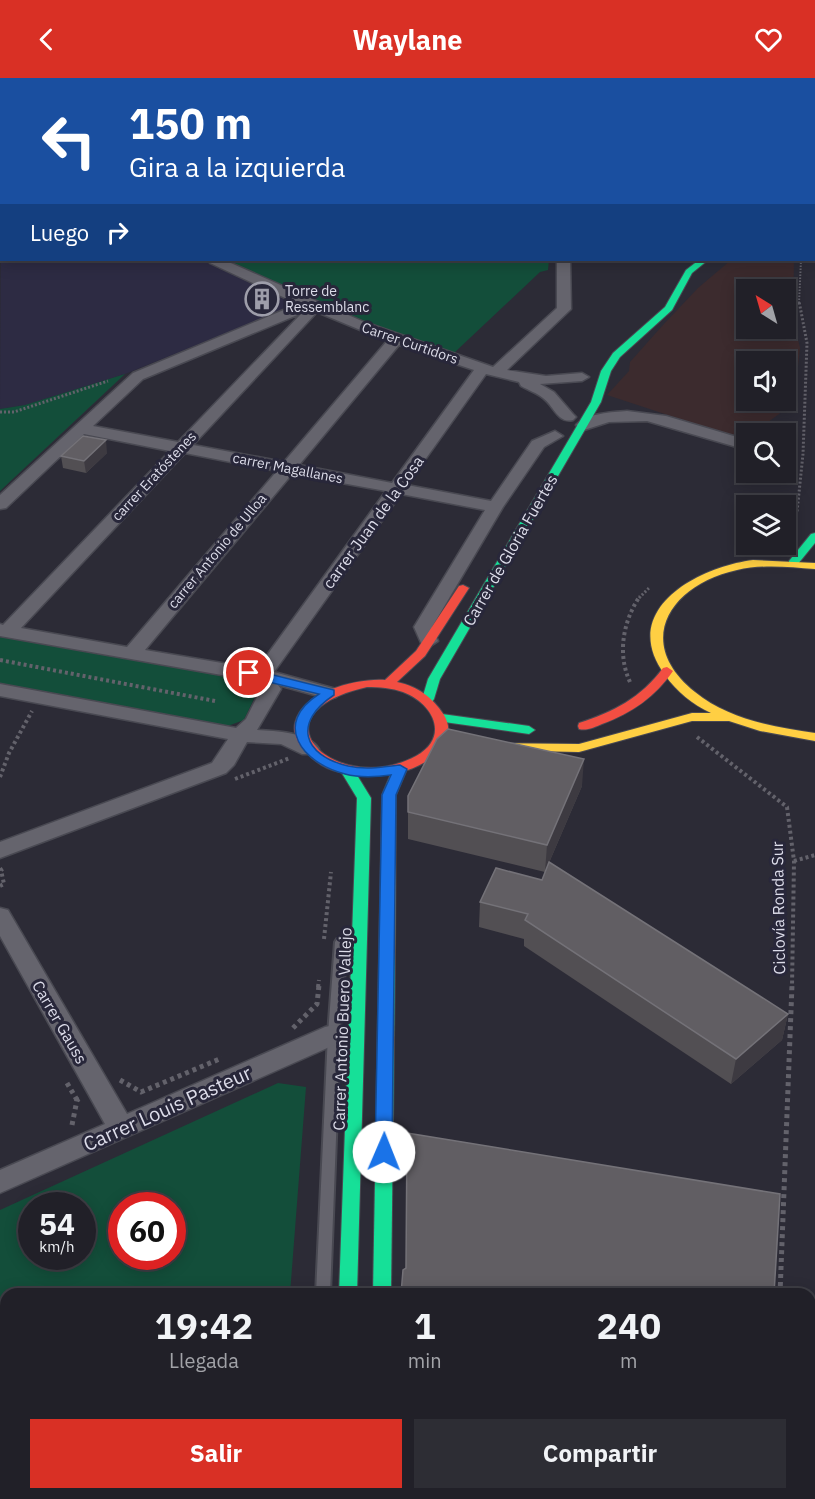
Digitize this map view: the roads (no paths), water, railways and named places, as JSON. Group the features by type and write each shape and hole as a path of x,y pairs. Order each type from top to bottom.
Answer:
{"main road":[{"name":"Carrer de Gloria Fuertes","path":"428,699 434,680 584,425 597,400 605,373 616,355 659,318 674,300 686,274 695,264 702,261"},
{"path":"610,341 650,307"},
{"path":"573,407 584,373"},
{"name":"Carrer de Gloria Fuertes","path":"525,488 573,407"},
{"path":"793,563 815,536"},
{"path":"815,566 793,563 748,564 708,574 677,591 659,615 655,642 667,671 693,696 730,717 787,734 815,737"},
{"name":"Carrer de Gloria Fuertes","path":"388,684 409,670 468,581"},
{"path":"567,728 605,720 627,711 658,688 667,671"},
{"path":"388,684 410,689 428,699 442,718 446,741 426,757 400,769 374,773 347,770 301,753 302,718 312,704 329,693 357,685 388,684"},
{"path":"476,744 511,749 579,748 692,717 730,717"},
{"path":"442,718 502,728 543,729"},
{"path":"787,734 806,749"},
{"path":"382,1288 389,795 400,769"},
{"name":"Carrer Antonio Buero Vallejo","path":"347,770 364,798 348,1288"}],"street":[{"name":"Carrer Curtidors","path":"217,261 311,307 395,340 496,372 573,407"},
{"name":"carrer Juan de la Cosa","path":"262,676 397,489 496,372 564,309 564,261"},
{"name":"carrer Eratóstenes","path":"4,631 301,322 311,307"},
{"path":"0,504 138,376 311,307"},
{"path":"301,322 336,317"},
{"path":"247,331 268,333 283,340"},
{"name":"carrer Antonio de Ulloa","path":"133,651 395,340"},
{"name":"Carrer Curtidors","path":"496,372 555,382 584,373"},
{"path":"597,400 736,442"},
{"path":"584,425 617,415 645,414"},
{"name":"carrer Magallanes","path":"81,429 495,507"},
{"name":"Carrer de Gloria Fuertes","path":"429,641 423,627 495,507 538,444 555,436"},
{"path":"4,631 133,651 262,676 329,693"},
{"path":"0,850 219,768 227,760 240,735 254,722 272,689 262,676"},
{"path":"0,690 240,735 284,738 301,753"},
{"name":"Carrer Gauss","path":"0,916 121,1128"},
{"name":"Carrer Louis Pasteur","path":"0,1182 334,1034"}],"lane":[{"path":"349,845 364,824"},
{"path":"323,1288 334,1034 343,924"}],"place":[{"name":"Torre de Ressemblanc","path":"262,299"}]}
